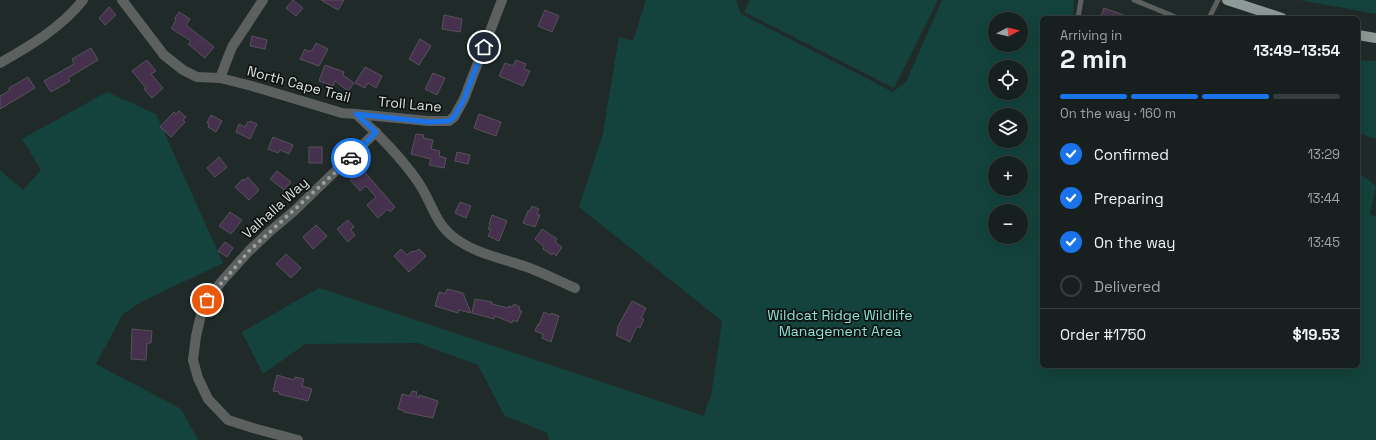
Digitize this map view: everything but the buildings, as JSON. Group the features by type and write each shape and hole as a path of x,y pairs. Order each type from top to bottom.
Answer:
{"main road":[{"path":"1227,0 1276,16"},
{"path":"1360,35 1376,38"}],"street":[{"path":"0,63 41,38 74,11 83,0"},
{"name":"North Cape Trail","path":"122,0 164,55 197,77 220,78 342,113 356,114 399,156 418,181 434,215 441,226 455,239 470,248 529,268 575,288"},
{"path":"220,78 232,47 263,0"},
{"name":"Troll Lane","path":"356,114 428,122 449,121 454,117 464,99 502,0"},
{"name":"Valhalla Way","path":"298,440 228,420 208,399 198,378 193,360 196,336 201,315 207,300 222,281 263,237 293,212 376,132"}],"lane":[{"path":"1078,16 1081,0"},
{"path":"1134,0 1173,16"},
{"path":"1210,16 1218,0"}],"green space":[{"name":"Wildcat Ridge Wildlife Management Area","path":"646,0 736,0 741,14 893,92 906,82 942,0 1074,0 1073,16 1040,16 1040,368 1360,368 1360,174 1376,186 1370,214 1376,217 1376,440 549,440 547,433 504,415 478,365 418,343 305,344 263,374 242,332 319,288 704,416 711,397 722,321 579,207 603,133 619,37 633,41"},
{"path":"750,0 938,0 894,88 744,12"},
{"path":"1300,0 1376,0 1376,14"},
{"path":"1360,60 1376,61 1376,139 1360,134"},
{"path":"107,92 156,114 223,263 141,302 123,314 96,364 181,409 198,440 0,440 0,170 23,190 41,170 22,139"}],"way so far":[{"path":"207,300 249,251 351,158"}],"route":[{"path":"351,158 376,132 356,114 428,122 449,121 454,117 464,99 484,47"}]}
